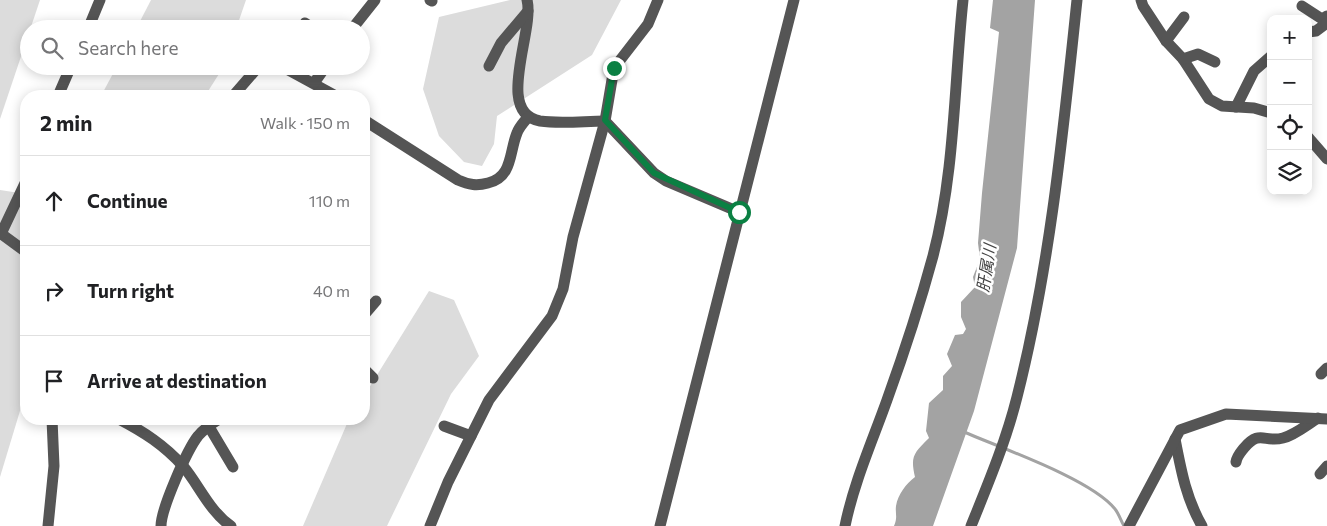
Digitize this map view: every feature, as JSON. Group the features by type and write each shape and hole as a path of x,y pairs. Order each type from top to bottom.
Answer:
{"street":[{"path":"92,20 100,0"},
{"path":"359,20 375,0"},
{"path":"430,526 448,482 489,400 552,316 563,289 573,236 605,120 614,68 648,24 658,0"},
{"path":"660,526 794,0"},
{"path":"845,526 852,494 887,399 935,247 952,150 963,0"},
{"path":"971,526 1006,436 1028,352 1053,207 1077,0"},
{"path":"1141,0 1166,41 1183,59 1209,99 1222,106 1267,112"},
{"path":"527,5 517,93 520,107 528,117 541,121 605,120 654,173 739,212"},
{"path":"489,66 501,43 527,5"},
{"path":"1302,6 1322,19 1327,16"},
{"path":"1166,41 1184,18"},
{"path":"1312,32 1316,32 1327,23"},
{"path":"1183,59 1198,54 1215,62"},
{"path":"1236,107 1254,71 1267,60"},
{"path":"61,90 67,75"},
{"path":"238,90 251,75"},
{"path":"298,75 326,90"},
{"path":"314,83 320,75"},
{"path":"370,125 470,186 494,182 502,177 508,169 517,131 528,117"},
{"path":"1312,142 1327,160"},
{"path":"20,194 1,236 20,248"},
{"path":"370,308 376,301"},
{"path":"370,375 373,378"},
{"path":"1130,526 1180,430 1226,414 1323,419"},
{"path":"1236,462 1236,457 1252,439 1260,437 1284,438 1323,419"},
{"path":"48,526 54,466 52,425"},
{"path":"130,425 156,439 183,466 217,513 231,526"},
{"path":"161,526 167,499 197,437 208,425 233,467"},
{"path":"444,426 471,436"},
{"path":"1175,439 1184,485 1192,508 1202,526"}],"shaded area":[{"path":"0,0 40,0 33,20 20,20 20,60 0,119"},
{"path":"151,0 246,0 239,20 141,20"},
{"path":"510,0 621,0 592,55 497,116 494,144 482,166 464,162 439,136 423,89 439,17"},
{"path":"112,75 218,75 209,90 104,90"},
{"path":"0,190 20,193 20,411 0,477"},
{"path":"429,291 454,300 479,356 451,394 387,526 303,526 346,425 370,425 370,386"}],"water":[{"name":"肝属川","path":"993,0 1035,0 1017,248 974,411 933,526 894,526 899,497 915,477 914,455 929,438 926,431 929,403 943,390 943,376 952,366 947,354 955,335 963,334 966,329 961,317 961,302 975,287 973,277 980,259 978,243 982,193 999,32 990,28"}],"waterway":[{"path":"964,432 1044,465 1086,487 1103,498 1115,509 1124,526"}],"route":[{"path":"614,68 605,120 654,173 739,212"}]}
